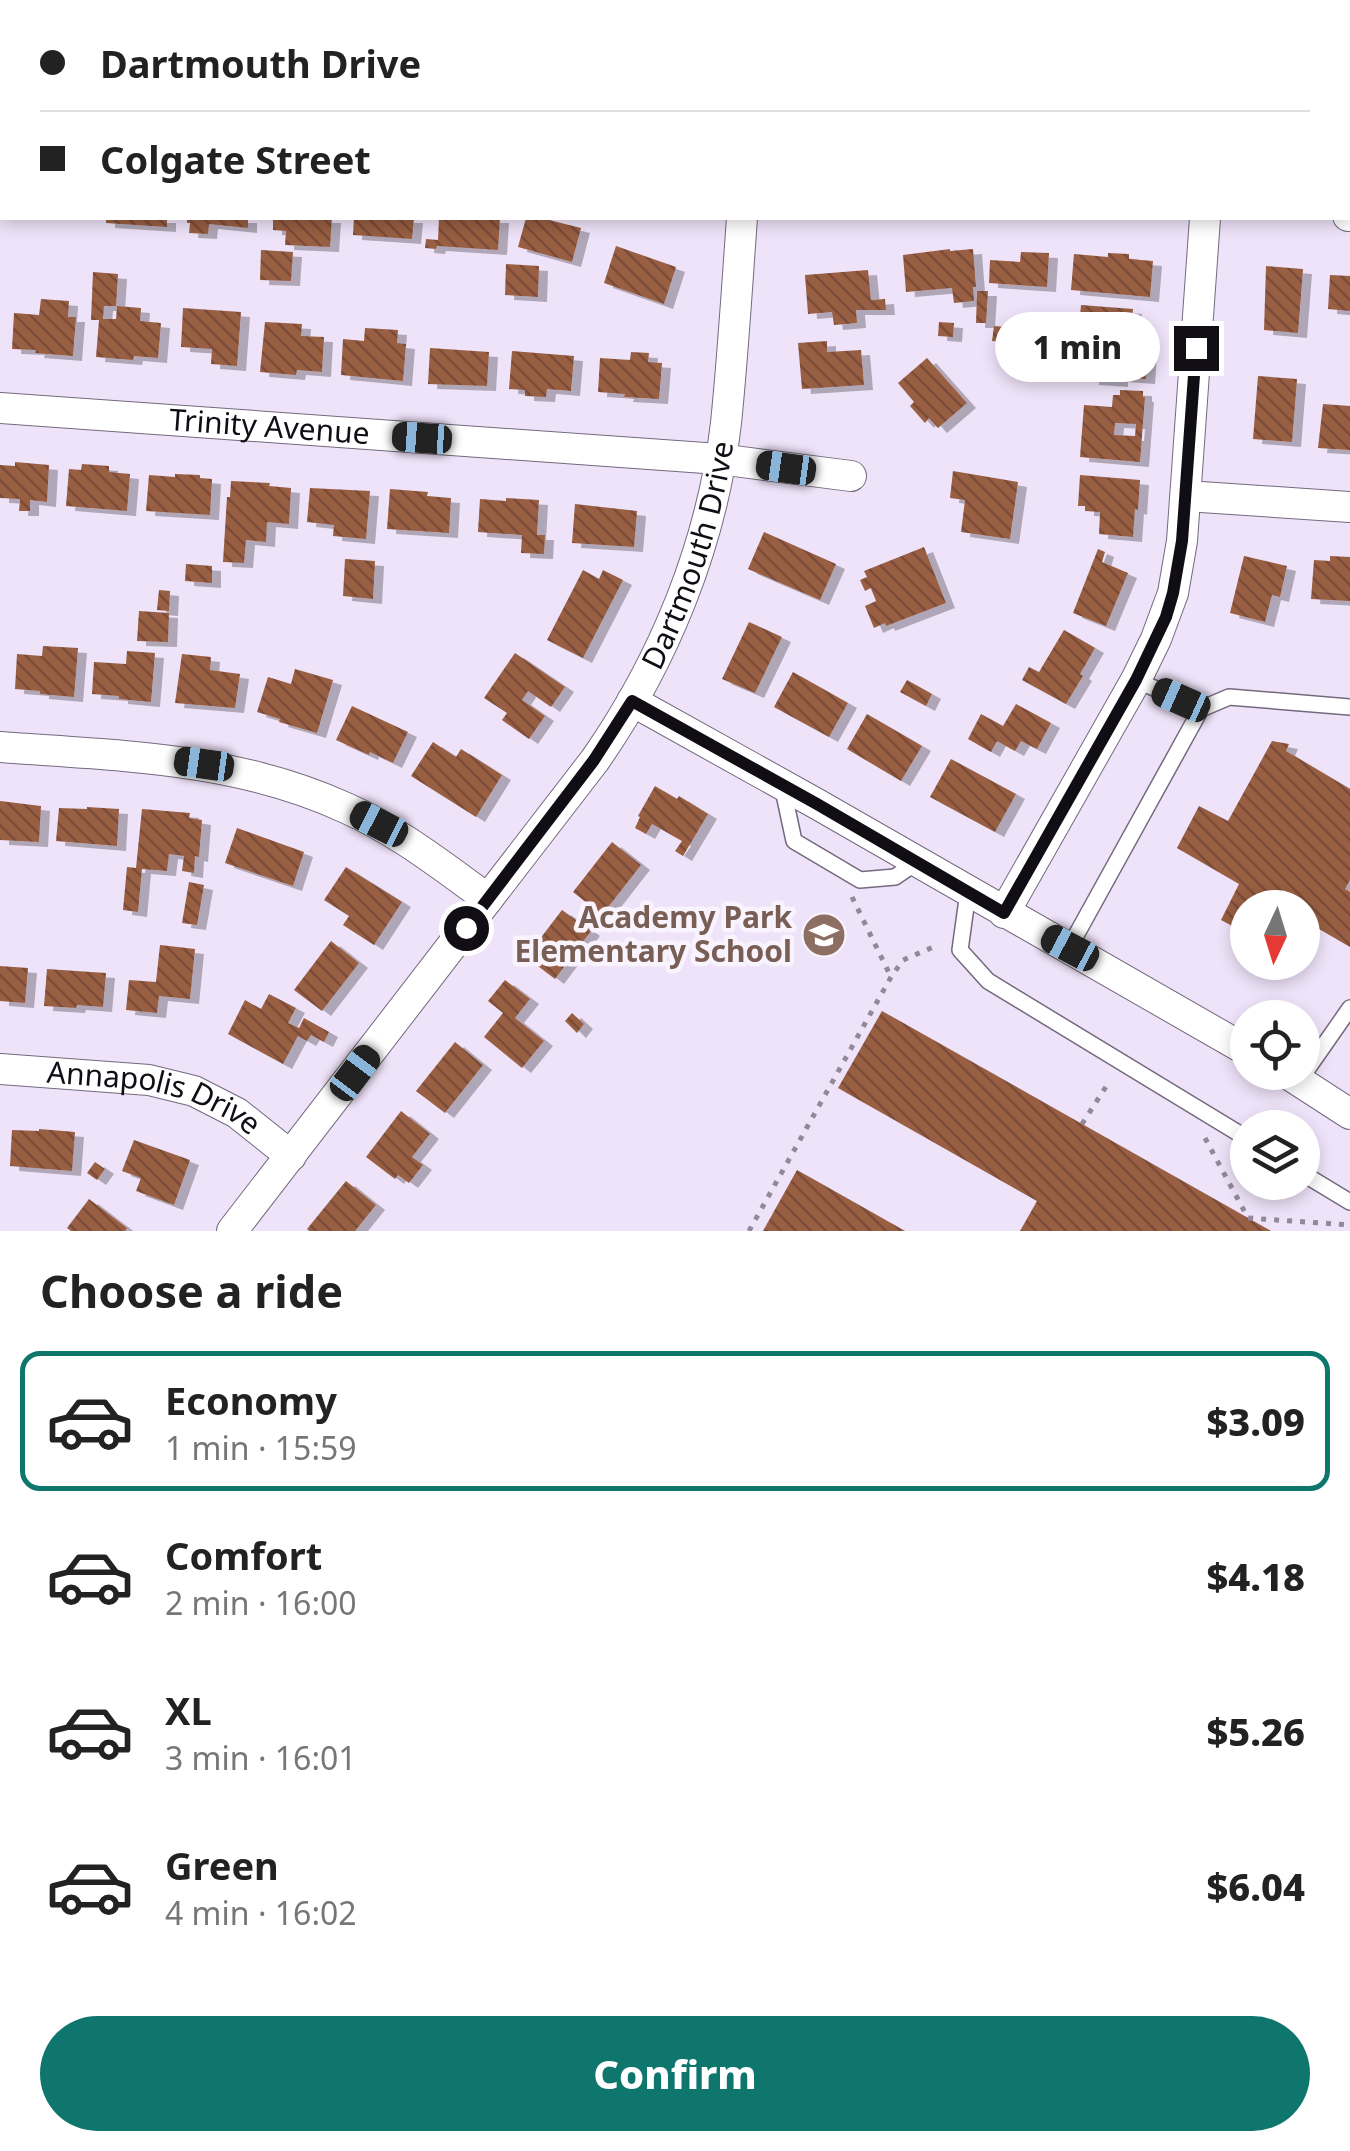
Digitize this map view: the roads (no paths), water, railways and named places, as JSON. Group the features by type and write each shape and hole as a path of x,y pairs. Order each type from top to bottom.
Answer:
{"street":[{"name":"Dartmouth Drive","path":"232,1231 594,760 632,701 669,628 697,557 726,425 742,220"},
{"path":"1004,913 1136,680 1173,593 1186,496 1205,220"},
{"name":"Trinity Avenue","path":"0,408 719,459 850,476"},
{"path":"1186,496 1350,507"},
{"path":"632,701 1230,1040"},
{"path":"0,747 167,759 278,782 379,824 488,899"},
{"name":"Annapolis Drive","path":"0,1069 149,1080 194,1091 237,1113 290,1156"},
{"path":"1312,1090 1350,1114"}],"lane":[{"path":"1136,680 1201,709"},
{"path":"1070,948 1201,709 1229,697 1350,706"},
{"path":"782,785 794,841 860,880 895,877 917,862"},
{"path":"968,892 960,950 988,982 1230,1128"},
{"path":"1320,1044 1350,1008"},
{"path":"1320,1184 1350,1202"}],"place":[{"name":"Academy Park Elementary School","path":"824,935"}]}
